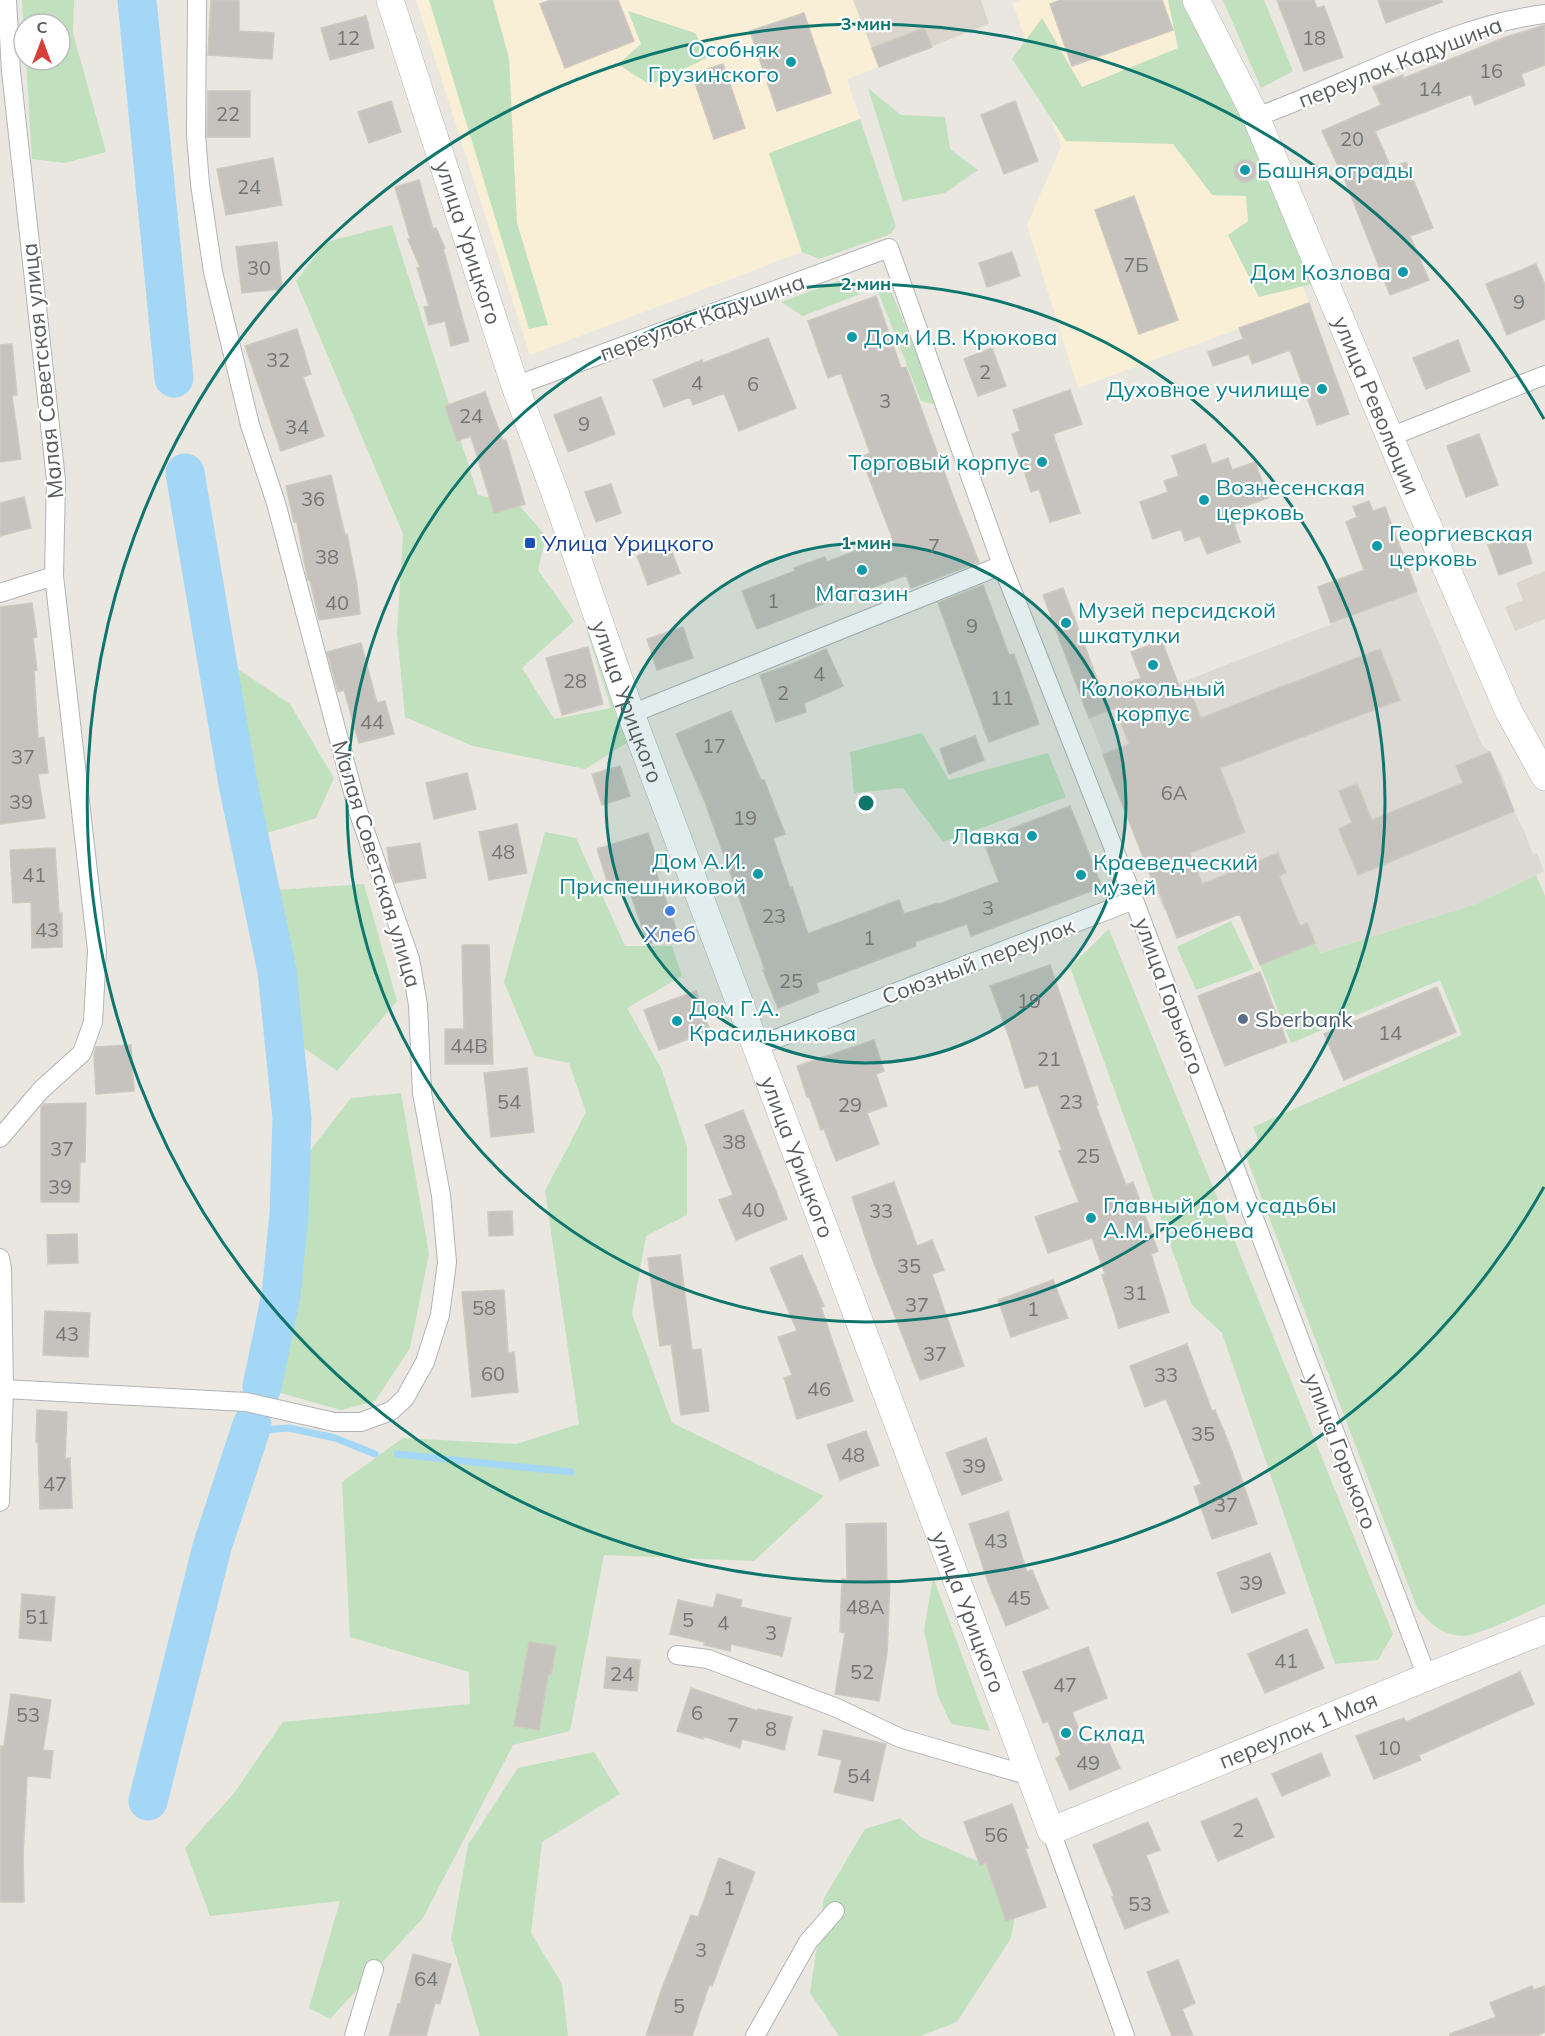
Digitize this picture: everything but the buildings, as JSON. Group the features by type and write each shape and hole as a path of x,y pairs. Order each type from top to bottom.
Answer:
{"main road":[{"name":"улица Урицкого","path":"390,0 515,386 555,493 631,714 1051,1831"},
{"name":"улица Революции","path":"1196,0 1256,117 1390,437 1508,710 1545,777"},
{"name":"переулок 1 Мая","path":"1051,1831 1545,1630"}],"street":[{"name":"Малая Советская улица","path":"0,1138 41,1090 82,1053 93,1022 97,950 54,576 56,480 5,73 7,0"},
{"name":"Малая Советская улица","path":"4,1389 246,1402 334,1422 361,1422 391,1411 405,1398 425,1362 440,1315 447,1262 441,1196 422,1093 418,1005 410,959 358,811 276,503 250,425 213,272 200,184 196,135 197,0"},
{"name":"переулок Кадушина","path":"1256,117 1294,104 1375,68 1445,41 1514,18 1545,14"},
{"name":"переулок Кадушина","path":"515,386 889,248"},
{"name":"улица Горького","path":"889,248 1002,565 1134,900 1426,1677"},
{"path":"1390,437 1545,375"},
{"path":"631,714 1002,565"},
{"path":"0,593 54,576"},
{"name":"Союзный переулок","path":"755,1047 1134,900"},
{"path":"0,1258 4,1389 0,1502"},
{"path":"677,1655 708,1659 837,1708 900,1738 1030,1776"},
{"name":"улица Урицкого","path":"1051,1831 1125,2036"},
{"path":"755,2036 808,1942 835,1911"},
{"path":"354,2036 374,1969"}],"shaded area":[{"path":"416,0 853,0 879,67 847,79 860,119 770,153 802,252 530,355"},
{"path":"853,0 981,0 989,24 879,67"},
{"path":"1020,0 1178,0 1265,178 1309,303 1078,388 1027,225 1061,147 1013,3"},
{"path":"1545,571 1545,619 1515,631 1505,607 1523,600 1516,583"},
{"path":"1417,591 1482,745 1490,752 1502,774 1514,811 1533,854 1537,853 1544,871 1476,904 1319,953 1314,943 1260,965 1228,886 1164,911 1089,718"}],"green space":[{"path":"22,0 74,0 73,33 106,152 65,163 32,159 27,72 72,72 72,12 23,12"},
{"path":"429,0 493,0 509,58 517,223 548,325 529,329"},
{"path":"1168,0 1188,0 1254,131 1312,284 1259,297 1228,235 1248,221 1246,196 1212,195 1173,144 1066,141 1012,59 1042,18 1082,87 1178,48"},
{"path":"1223,0 1264,0 1293,71 1261,88"},
{"path":"628,11 695,33 709,57 650,85 618,64 641,44"},
{"path":"868,88 901,115 945,117 950,149 978,170 945,193 903,201"},
{"path":"860,119 896,226 891,234 819,259 802,252 769,153"},
{"path":"392,225 478,495 517,503 546,536 538,570 574,621 522,668 554,719 611,708 587,632 605,596 651,728 585,769 473,746 405,717 397,633 403,534 296,281 326,242"},
{"path":"844,279 860,294 803,316 781,302"},
{"path":"877,289 892,293 937,405 921,401"},
{"path":"235,667 290,704 334,778 316,818 264,834"},
{"path":"922,733 949,780 1048,753 1066,797 943,842 903,788 854,793 850,752"},
{"path":"545,832 576,838 625,946 672,946 682,976 627,1008 661,1068 687,1147 687,1215 646,1236 632,1314 672,1423 824,1496 754,1561 604,1555 570,1731 513,1745 423,1918 330,2019 309,2008 340,1901 210,1916 185,1848 235,1792 283,1722 470,1704 469,1672 350,1637 342,1482 403,1438 516,1444 579,1424 545,1191 586,1112 569,1063 535,1056 504,982"},
{"path":"1536,875 1545,896 1545,1604 1504,1623 1463,1636 1443,1631 1417,1608 1244,1151 1260,1144 1253,1127 1462,1035 1440,980 1291,1043 1260,965 1315,943 1320,953 1476,904"},
{"path":"364,884 397,1001 337,1071 304,1048 277,890"},
{"path":"1231,921 1254,969 1196,990 1177,947"},
{"path":"1109,929 1393,1634 1378,1660 1335,1664 1222,1333 1192,1305 1070,967"},
{"path":"401,1093 429,1254 410,1348 375,1401 341,1410 277,1392 301,1255 309,1152 351,1098"},
{"path":"933,1577 990,1731 951,1724 938,1696 924,1630"},
{"path":"594,1752 620,1794 542,1842 531,1933 562,1984 568,2036 480,2036 451,1939 468,1845 518,1768"},
{"path":"900,1818 921,1837 989,1866 1022,1876 1011,1938 957,2022 920,2036 839,2036 810,1993 824,1898 865,1829"}],"waterway":[{"path":"137,0 174,378"},
{"path":"185,473 238,784 277,971 292,1118 289,1214 281,1295 262,1387"},
{"path":"148,1801 212,1547 252,1425"},
{"path":"250,1431 289,1428 335,1438 375,1454"},
{"path":"397,1454 571,1472"}],"place":[{"name":"Особняк Грузинского","path":"791,62"},
{"name":"Башня ограды","path":"1245,170"},
{"name":"Дом Козлова","path":"1403,272"},
{"name":"Дом И.В. Крюкова","path":"852,337"},
{"name":"Духовное училище","path":"1322,389"},
{"name":"Торговый корпус","path":"1042,462"},
{"name":"Вознесенская церковь","path":"1204,500"},
{"name":"Улица Урицкого","path":"530,543"},
{"name":"Георгиевская церковь","path":"1377,546"},
{"name":"Магазин","path":"862,570"},
{"name":"Музей персидской шкатулки","path":"1066,623"},
{"name":"Колокольный корпус","path":"1153,665"},
{"name":"Лавка","path":"1032,836"},
{"name":"Дом А.И. Приспешниковой","path":"758,874"},
{"name":"Краеведческий музей","path":"1081,875"},
{"name":"Хлеб","path":"670,911"},
{"name":"Sberbank","path":"1243,1019"},
{"name":"Дом Г.А. Красильникова","path":"677,1021"},
{"name":"Главный дом усадьбы А.М. Гребнева","path":"1091,1218"},
{"name":"Склад","path":"1066,1733"}]}
